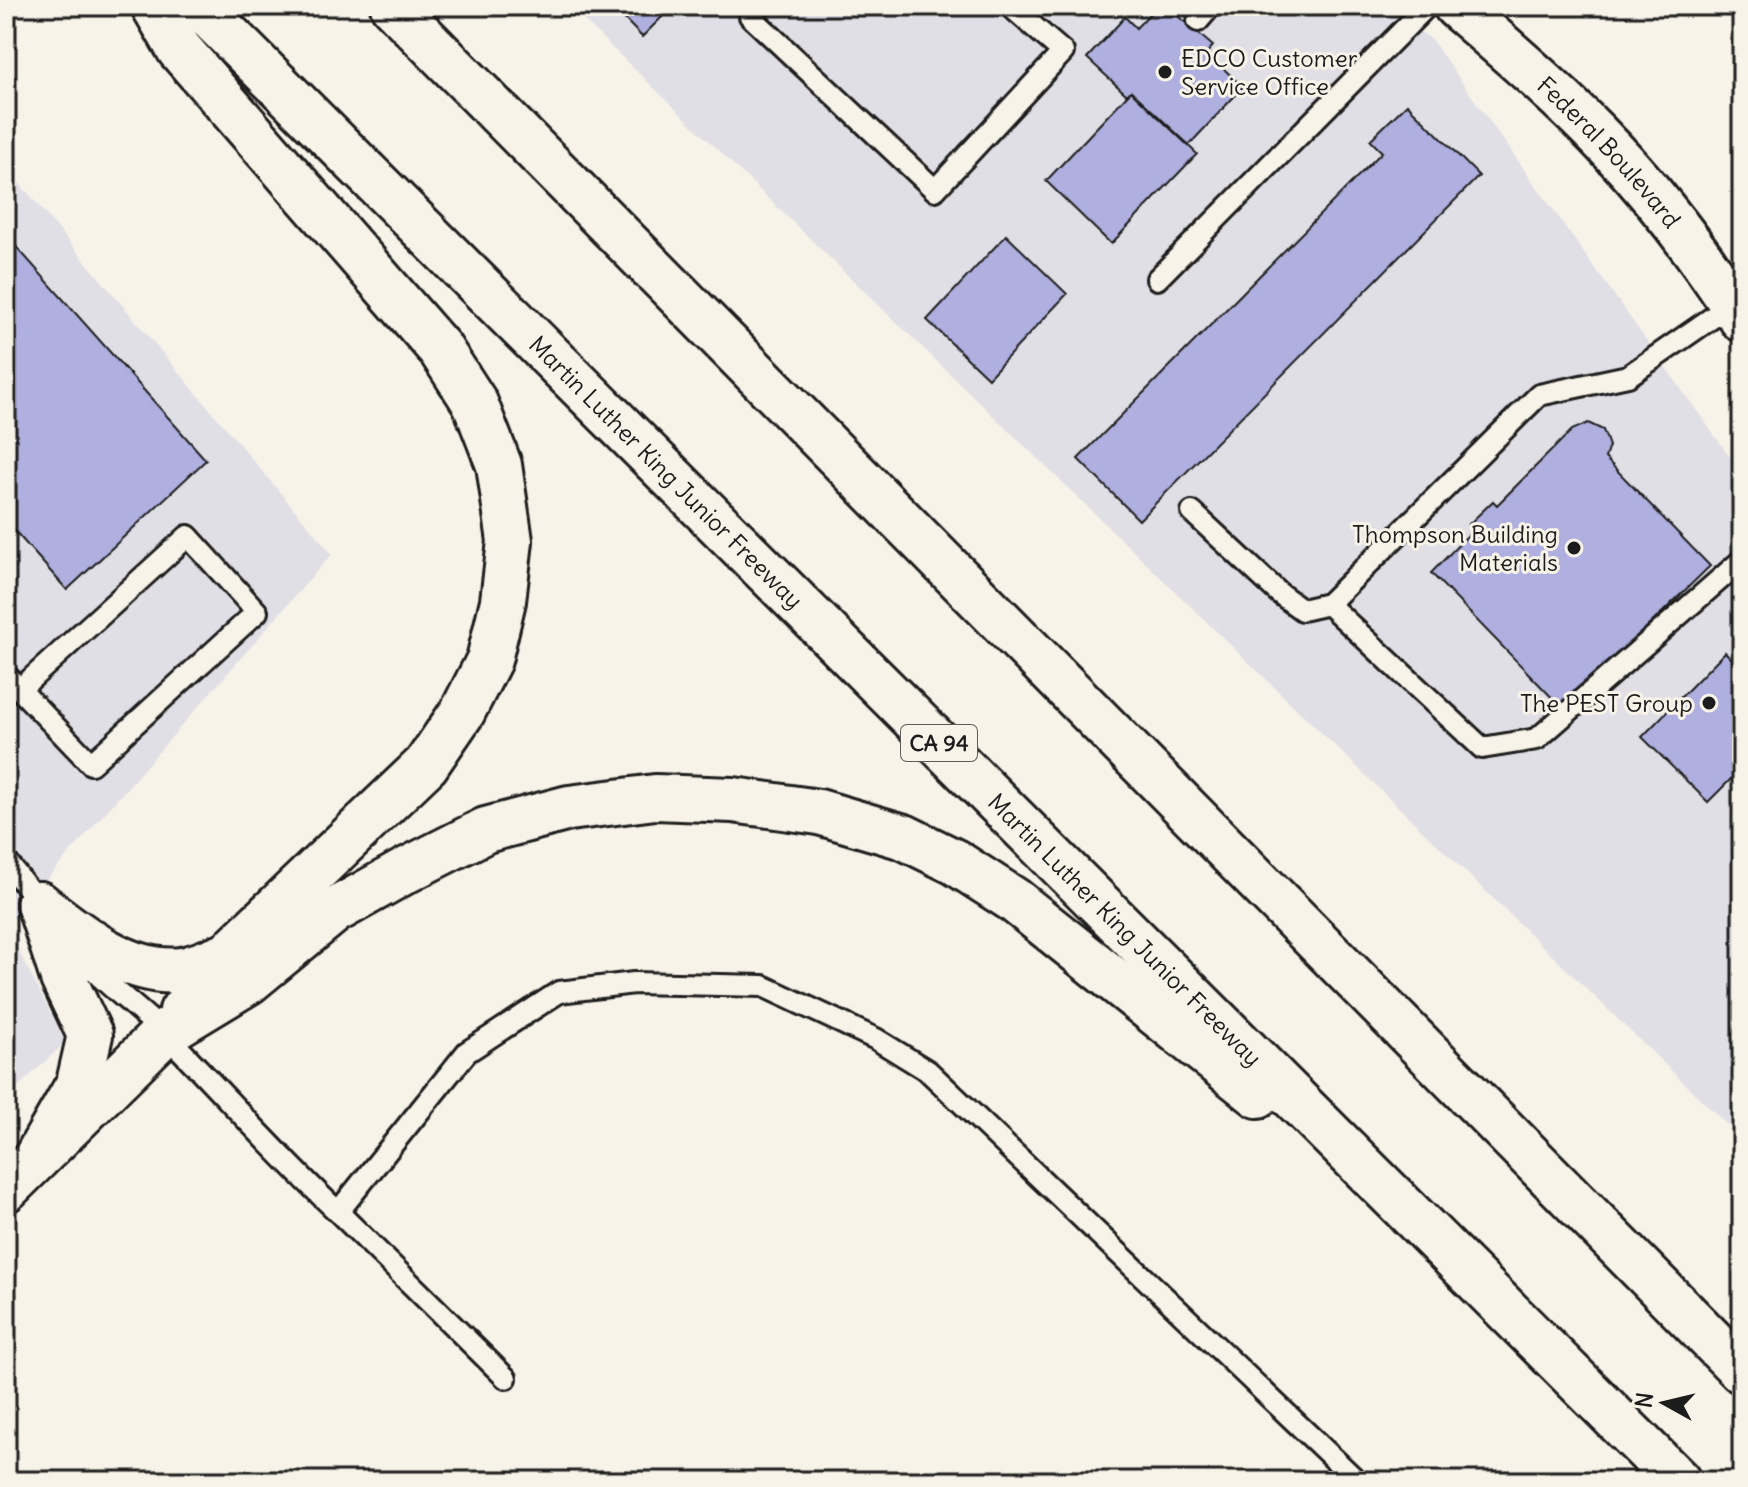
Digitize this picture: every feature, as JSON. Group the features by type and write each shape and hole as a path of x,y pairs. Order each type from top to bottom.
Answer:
{"main road":[{"path":"21,1175 164,1033 228,954 426,765 463,711 489,660 503,601 510,541 499,465 475,403 440,349 179,49 154,6"},
{"name":"Martin Luther King Junior Freeway","path":"199,6 1678,1481"},
{"path":"393,6 1742,1371"},
{"name":"Federal Boulevard","path":"1456,6 1611,148 1638,178 1737,312"},
{"path":"164,1033 248,982 334,911 486,830 569,808 655,797 733,800 804,810 904,837 955,862 1014,900 1420,1223"},
{"path":"39,904 106,952 152,968 182,970 228,954"},
{"path":"21,1175 79,1083 90,1035 63,978 39,904"}],"lane":[{"path":"760,6 750,16 935,190 1063,52 1010,6"},
{"path":"1157,279 1427,6"},
{"path":"1192,512 1279,593 1302,610 1328,604 1539,395 1628,376 1737,312"},
{"path":"188,536 257,612 91,764 13,682 188,536"},
{"path":"1328,604 1482,748 1537,739 1742,560"},
{"path":"6,861 86,964 164,1033 298,1175 506,1378"},
{"path":"338,1212 467,1052 559,992 634,983 763,986 876,1039 928,1071 1357,1481"}],"shaded area":[{"path":"569,6 1381,6 1431,39 1742,474 1742,1139"},
{"path":"6,167 332,554 6,926"},
{"path":"6,927 66,1042 6,1098"}],"building":[{"path":"612,6 673,6 642,37"},
{"name":"EDCO Customer Service Office","path":"1157,6 1166,6 1213,46 1207,53 1243,87 1189,145 1131,91 1127,95 1087,58 1125,17 1136,28"},
{"path":"1131,91 1197,154 1111,244 1046,181"},
{"path":"1407,104 1479,176 1139,520 1078,459 1382,152 1370,140"},
{"path":"6,235 206,460 67,590 6,521"},
{"path":"1006,235 1067,294 988,378 927,320"},
{"name":"Thompson Building Materials","path":"1588,423 1603,430 1609,446 1605,458 1710,566 1563,709 1431,573 1473,530 1468,525 1493,501 1497,505 1572,430"},
{"name":"The PEST Group","path":"1725,652 1742,669 1742,768 1708,802 1642,737"}],"place":[{"name":"EDCO Customer Service Office","path":"1165,72"},
{"name":"Thompson Building Materials","path":"1574,548"},
{"name":"The PEST Group","path":"1709,703"}]}
